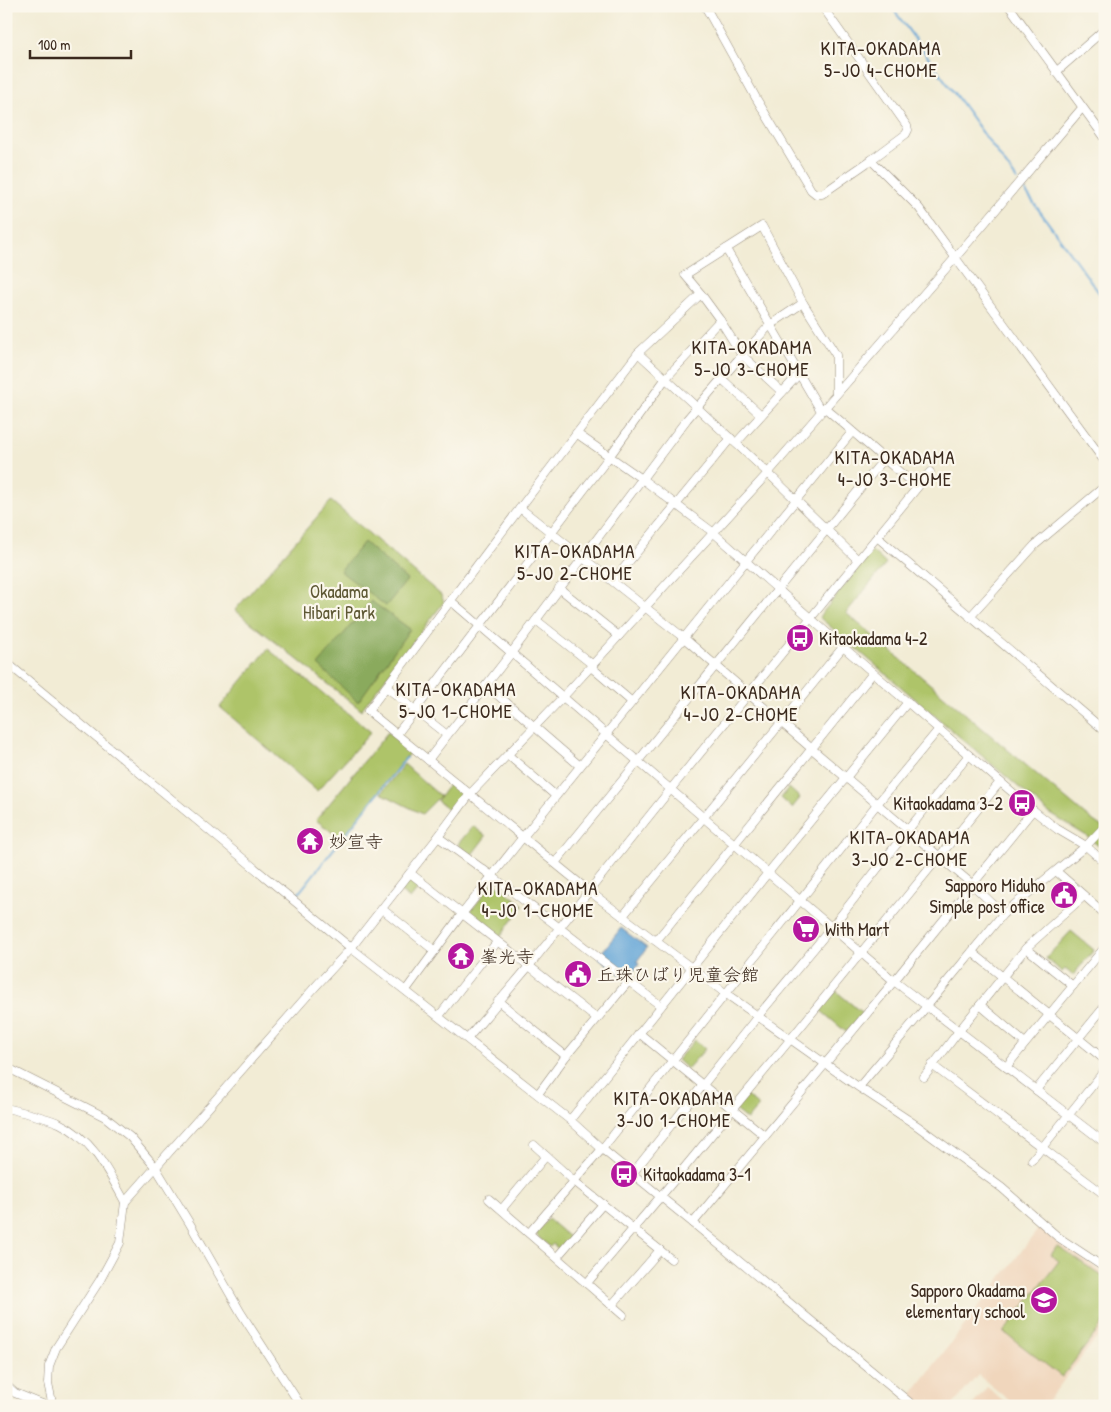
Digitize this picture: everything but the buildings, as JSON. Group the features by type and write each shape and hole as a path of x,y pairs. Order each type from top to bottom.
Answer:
{"street":[{"path":"704,6 760,105 811,190 816,194 822,194 871,160 906,134 908,130 822,6"},
{"path":"1008,6 1105,138"},
{"path":"1056,72 1105,29"},
{"path":"54,1406 48,1383 49,1366 56,1348 100,1280 120,1243 126,1202 351,948 470,794 536,727 768,473 955,258 1082,108"},
{"path":"871,160 919,208 1105,462"},
{"path":"782,392 742,354 702,294 685,275 762,226 803,303 836,355 836,394"},
{"path":"726,249 799,374 822,409 917,487"},
{"path":"702,294 638,353 368,711 589,891 758,1016 858,1087 916,1125 1002,1188 1058,1237 1105,1268"},
{"path":"428,760 697,407 742,354 770,325 803,303"},
{"path":"397,734 609,457 666,378 720,320"},
{"path":"638,353 733,440 858,560"},
{"path":"613,582 733,440 762,415 799,374"},
{"path":"722,378 762,415"},
{"path":"406,990 462,914 523,837 852,432"},
{"path":"576,433 714,533 1033,810 1057,829 1086,846 1105,863"},
{"path":"555,863 777,588 884,459"},
{"path":"468,1038 529,966 930,472"},
{"path":"970,617 1035,545 1105,486"},
{"path":"520,508 684,638 907,831 973,885 1002,914"},
{"path":"877,538 1105,731"},
{"path":"559,588 619,636"},
{"path":"451,601 894,981 1068,1115 1104,1140"},
{"path":"536,620 632,702"},
{"path":"623,916 843,647"},
{"path":"6,662 351,948 570,1120 632,1174 914,1406"},
{"path":"656,941 873,673"},
{"path":"486,685 580,766"},
{"path":"386,687 447,735"},
{"path":"570,1120 908,702"},
{"path":"529,1233 602,1149 725,992 939,729"},
{"path":"508,755 556,796"},
{"path":"632,1174 969,755"},
{"path":"587,1283 661,1196 1000,782"},
{"path":"693,1223 826,1064 1033,810"},
{"path":"858,1087 1002,914 1086,846 1105,826"},
{"path":"438,837 492,876 661,1006"},
{"path":"1056,870 1105,914"},
{"path":"410,873 597,1019"},
{"path":"924,1077 958,1031 1026,948 1084,896"},
{"path":"382,909 434,952"},
{"path":"439,1016 497,942"},
{"path":"1006,1067 1105,947"},
{"path":"1026,948 1072,986"},
{"path":"972,952 1105,1060"},
{"path":"538,1094 566,1056 628,982"},
{"path":"498,1002 566,1056"},
{"path":"980,1005 1026,1043"},
{"path":"1036,1090 1105,1006"},
{"path":"639,1033 765,1136"},
{"path":"932,1065 1105,1195"},
{"path":"6,1067 105,1117 130,1137 156,1168 240,1313 301,1406"},
{"path":"1032,1160 1105,1070"},
{"path":"6,1108 59,1123 82,1138 100,1157 126,1202"},
{"path":"534,1145 574,1181 671,1259"},
{"path":"502,1209 546,1156"},
{"path":"489,1199 623,1315"},
{"path":"557,1257 603,1204"},
{"path":"612,1305 660,1250"},
{"path":"6,1385 16,1393 47,1406"}],"shaded area":[{"name":"Sapporo Okadama elementary school","path":"1039,1228 1105,1274 1105,1327 1044,1406 1016,1406 978,1375 952,1406 924,1406 911,1395"},
{"path":"987,1387 1010,1406 972,1406"}],"green space":[{"name":"Okadama Hibari Park","path":"331,501 441,595 444,602 361,710 235,610"},
{"path":"364,542 407,580 386,606 340,571"},
{"path":"872,551 886,564 846,613 1085,815 1105,829 1105,851 1085,835 1049,813 819,617"},
{"path":"371,601 410,629 358,702 318,665"},
{"path":"268,649 371,732 317,791 220,707"},
{"path":"388,732 411,751 341,839 316,820"},
{"path":"404,764 440,796 422,814 381,793"},
{"path":"451,782 466,794 453,812 437,801"},
{"path":"789,788 800,798 792,808 781,798"},
{"path":"473,826 486,836 470,857 458,844"},
{"path":"410,875 421,885 410,899 398,890"},
{"path":"492,884 496,884 523,905 499,938 470,916 469,913"},
{"path":"1071,931 1094,950 1073,975 1065,969 1062,972 1046,958"},
{"path":"836,991 862,1013 846,1032 820,1010"},
{"path":"695,1040 705,1049 687,1069 677,1060"},
{"path":"746,1096 759,1106 747,1120 735,1110"},
{"path":"548,1219 570,1238 560,1250 553,1244 550,1247 536,1233"},
{"path":"1057,1246 1105,1278 1105,1321 1062,1377 1004,1332 1059,1261 1051,1255"}],"water":[{"path":"621,928 647,948 637,961 639,964 627,980 598,957"}],"waterway":[{"path":"891,6 1017,180"},
{"path":"1020,184 1105,301"},
{"path":"298,894 406,758"}],"place":[{"name":"Kitaokadama 4-2","path":"800,638"},
{"name":"Kitaokadama 3-2","path":"1022,803"},
{"name":"妙宣寺","path":"310,841"},
{"name":"Sapporo Miduho Simple post office","path":"1064,895"},
{"name":"With Mart","path":"806,929"},
{"name":"峯光寺","path":"461,956"},
{"name":"丘珠ひばり児童会館","path":"578,974"},
{"name":"Kitaokadama 3-1","path":"624,1174"},
{"name":"Sapporo Okadama elementary school","path":"1044,1300"}],"district":[{"name":"KITA-OKADAMA 5-JO 4-CHOME","path":"881,59"},
{"name":"KITA-OKADAMA 5-JO 3-CHOME","path":"752,358"},
{"name":"KITA-OKADAMA 4-JO 3-CHOME","path":"895,468"},
{"name":"KITA-OKADAMA 5-JO 2-CHOME","path":"575,562"},
{"name":"KITA-OKADAMA 5-JO 1-CHOME","path":"456,700"},
{"name":"KITA-OKADAMA 4-JO 2-CHOME","path":"741,703"},
{"name":"KITA-OKADAMA 3-JO 2-CHOME","path":"910,848"},
{"name":"KITA-OKADAMA 4-JO 1-CHOME","path":"538,899"},
{"name":"KITA-OKADAMA 3-JO 1-CHOME","path":"674,1109"}]}
